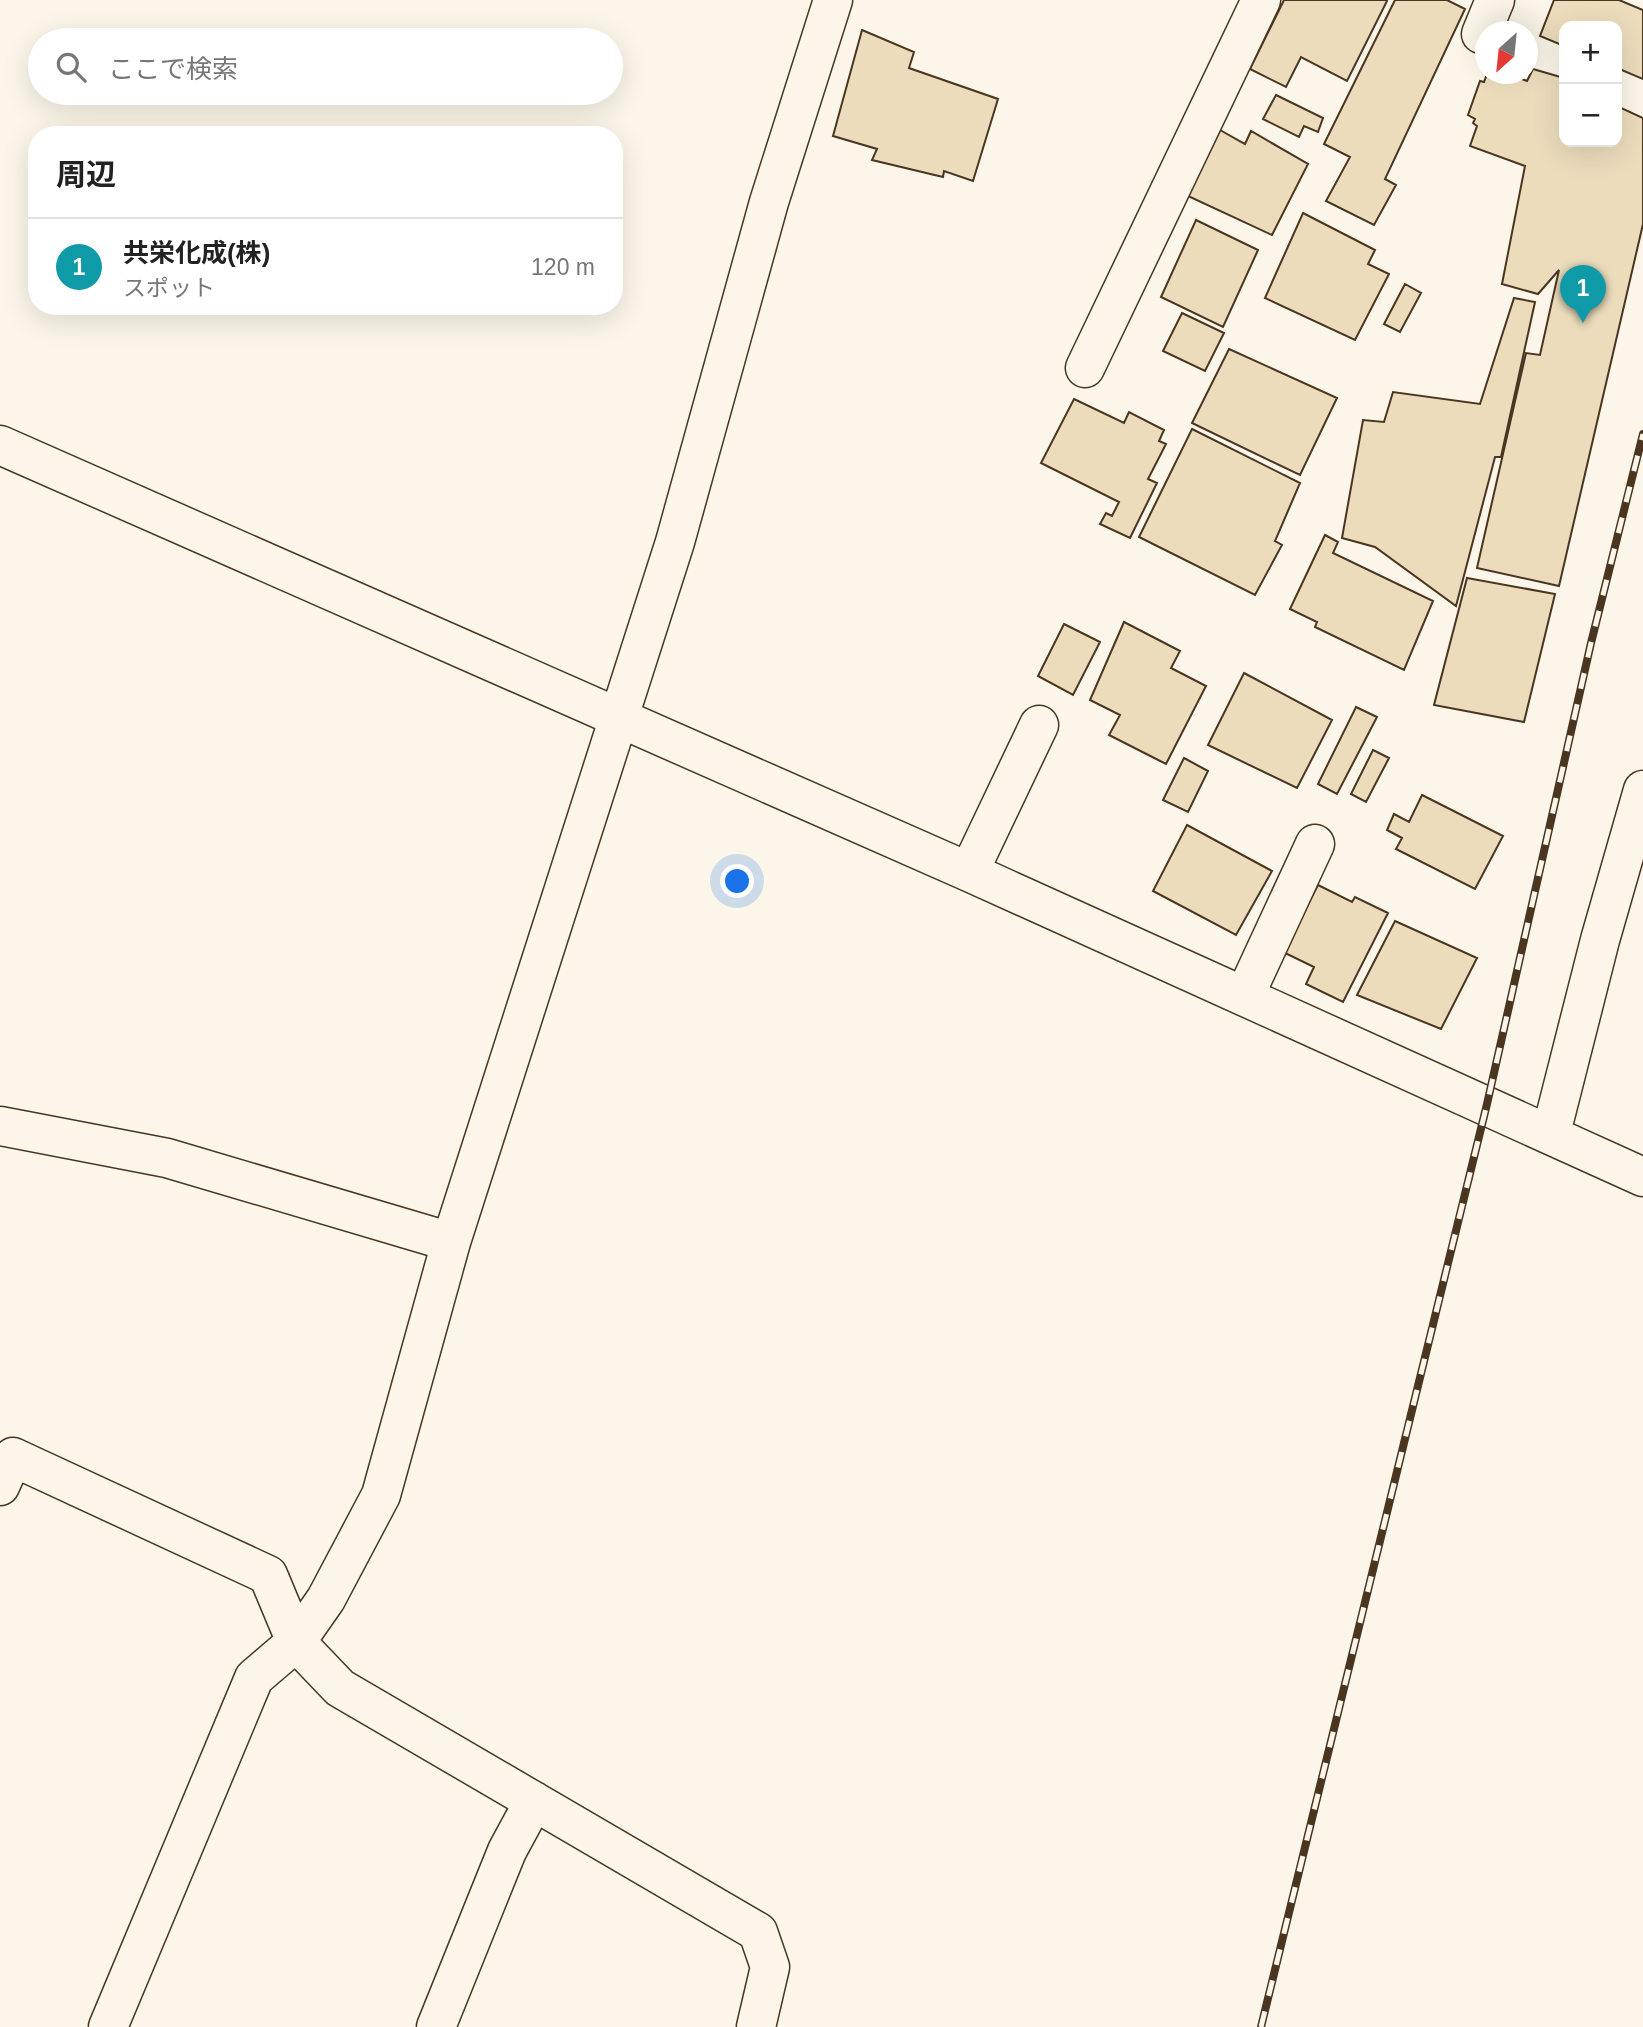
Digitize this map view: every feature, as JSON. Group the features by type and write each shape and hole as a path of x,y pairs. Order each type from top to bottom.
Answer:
{"street":[{"path":"108,2027 254,1678 296,1642 326,1599 381,1495 451,1242 675,542 769,202 833,0"},
{"path":"1085,368 1261,0"},
{"path":"0,445 969,872 1551,1133 1643,1177"},
{"path":"969,872 1039,725"},
{"path":"1551,1133 1600,940 1643,790"},
{"path":"1245,995 1315,844"},
{"path":"0,1126 167,1158 451,1242"},
{"path":"0,1486 13,1457 268,1575 296,1642 340,1688 758,1932 770,1967 757,2027"},
{"path":"436,2027 507,1851 534,1801"}],"building":[{"path":"1284,0 1387,1 1347,81 1301,57 1286,87 1250,69"},
{"path":"1395,0 1447,0 1465,9 1385,179 1396,185 1374,225 1326,201 1350,157 1324,144"},
{"path":"1554,0 1619,0 1643,10 1643,79 1622,70 1622,21 1559,21 1559,44 1540,36"},
{"path":"862,30 914,52 909,68 998,99 973,181 944,171 943,177 872,160 877,149 833,136"},
{"path":"1538,70 1559,77 1559,147 1622,147 1622,108 1643,118 1643,224 1559,586 1477,568 1526,353 1540,355 1559,270 1538,294 1502,284 1525,166 1470,146 1477,126 1473,123 1475,119 1468,115 1479,84 1538,84"},
{"path":"1276,95 1323,118 1318,132 1304,126 1299,137 1263,119"},
{"path":"1220,130 1245,144 1251,131 1308,164 1272,235 1188,196"},
{"path":"1303,213 1375,250 1368,264 1389,274 1355,340 1265,298"},
{"path":"1196,220 1258,250 1223,327 1161,297"},
{"path":"1405,284 1421,293 1400,332 1384,324"},
{"path":"1514,298 1535,302 1501,457 1495,457 1456,606 1375,547 1342,538 1363,420 1384,422 1393,392 1480,404"},
{"path":"1182,313 1224,333 1205,371 1163,351"},
{"path":"1229,349 1337,398 1300,475 1192,423"},
{"path":"1074,399 1124,423 1129,412 1164,430 1159,441 1166,444 1148,479 1157,483 1130,538 1100,524 1106,513 1112,516 1119,502 1041,463"},
{"path":"1192,429 1300,483 1275,541 1282,545 1255,595 1139,537"},
{"path":"1325,535 1338,542 1333,553 1433,601 1404,670 1315,627 1317,622 1290,609"},
{"path":"1467,578 1555,594 1524,722 1434,705"},
{"path":"1124,622 1180,651 1171,668 1206,686 1166,764 1109,735 1120,715 1090,700"},
{"path":"1064,624 1100,642 1073,695 1038,676"},
{"path":"1244,673 1332,720 1297,788 1208,745"},
{"path":"1356,707 1377,717 1337,794 1318,784"},
{"path":"1373,750 1389,758 1366,802 1351,794"},
{"path":"1184,758 1208,771 1188,812 1163,800"},
{"path":"1422,795 1503,836 1475,889 1396,849 1402,838 1387,830 1394,814 1409,822"},
{"path":"1187,825 1272,871 1236,935 1153,891"},
{"path":"1318,885 1352,902 1355,897 1388,913 1343,1002 1306,984 1314,967 1283,952"},
{"path":"1395,921 1477,958 1441,1029 1357,995"}],"railway":[{"path":"1261,2027 1487,1104 1591,643 1643,434"}],"place":[{"name":"共栄化成(株)","path":"1583,323"}]}
